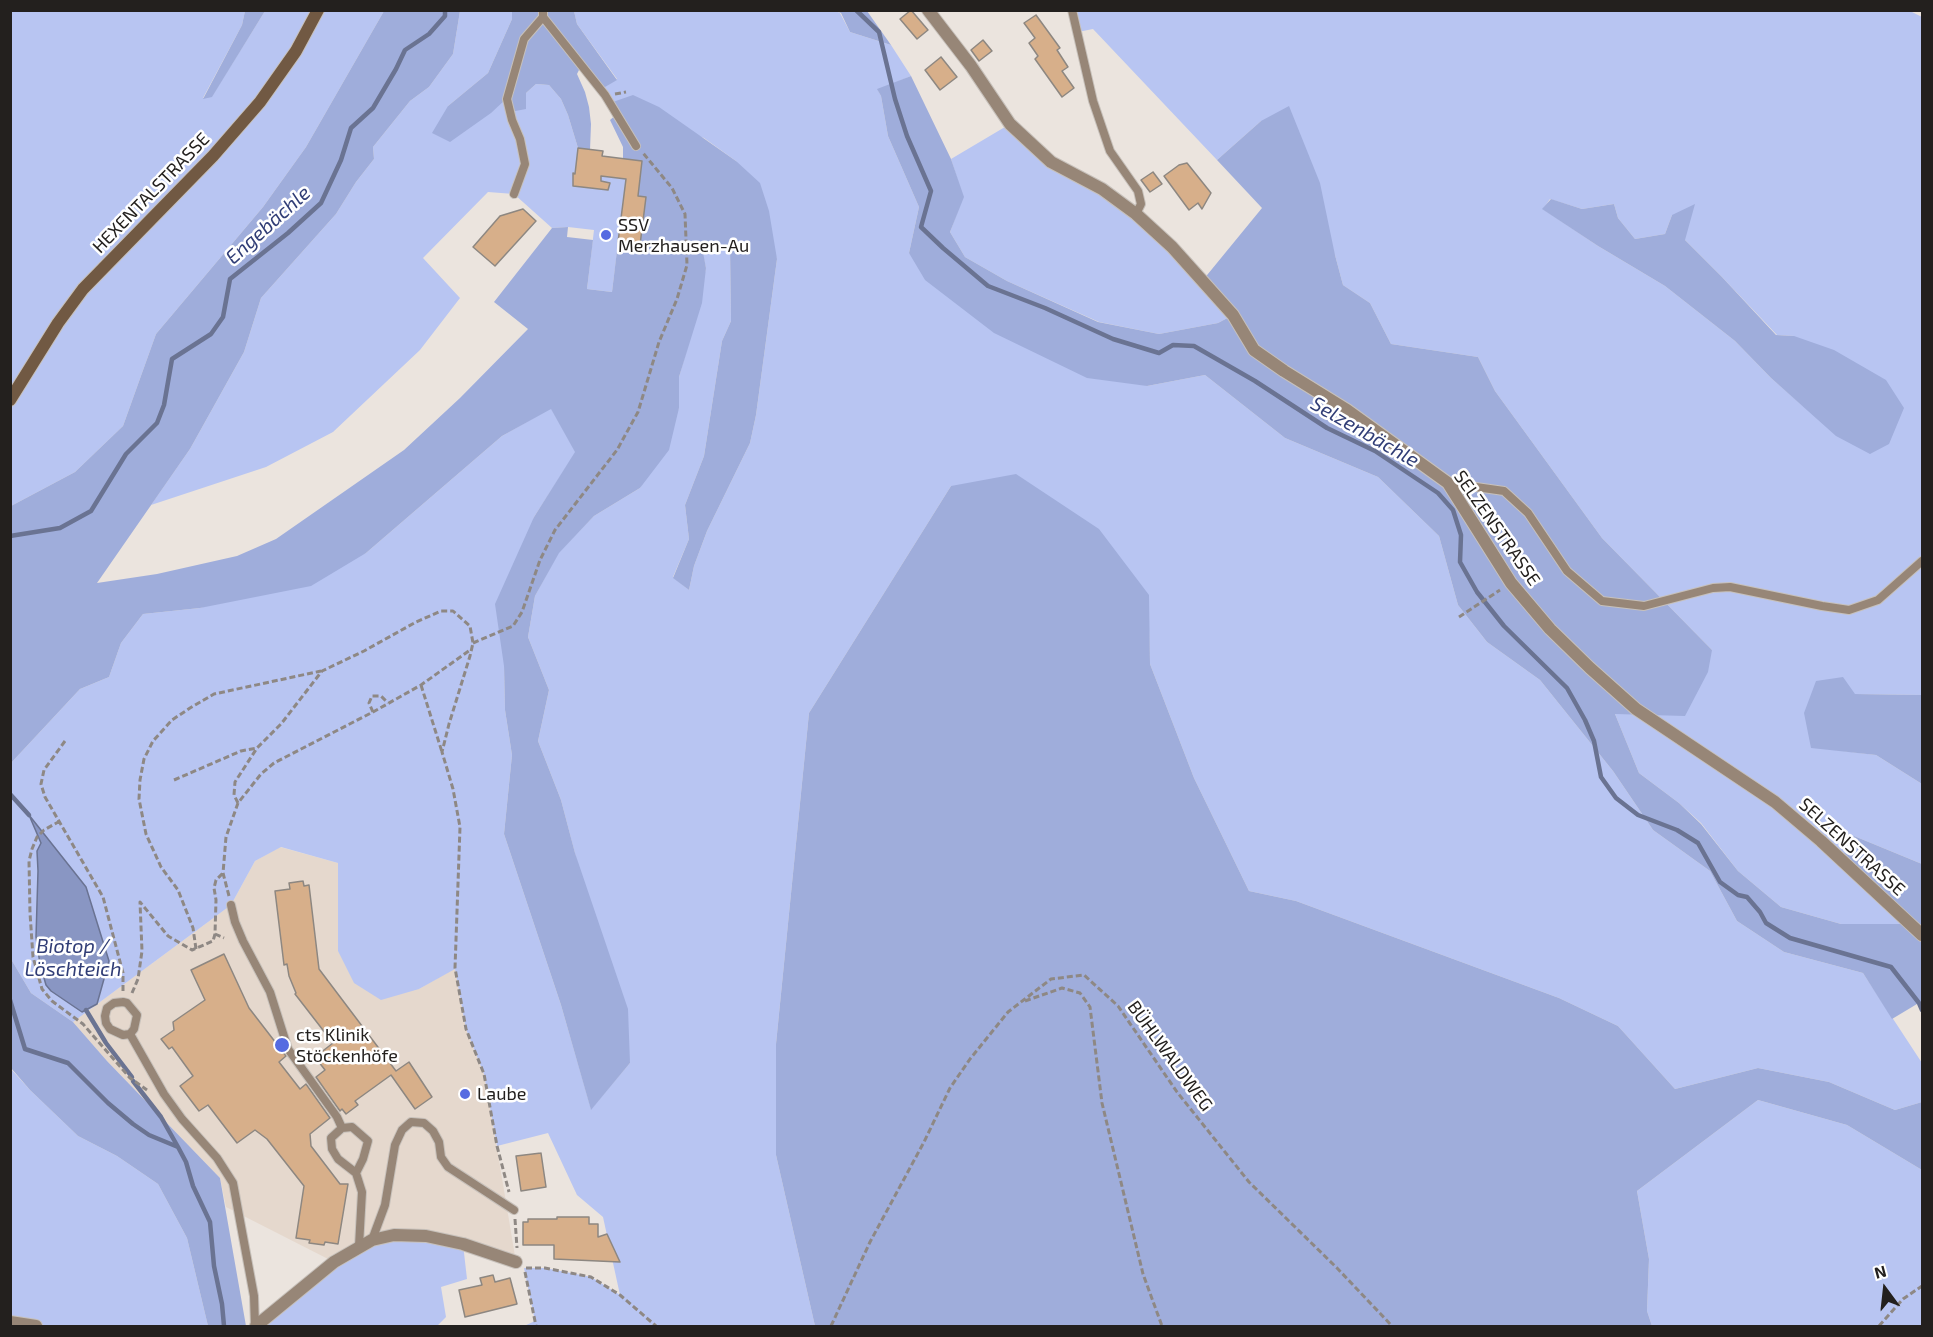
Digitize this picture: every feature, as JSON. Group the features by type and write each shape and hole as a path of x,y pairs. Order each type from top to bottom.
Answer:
{"main road":[{"name":"HEXENTALSTRASSE","path":"10,400 58,323 83,289 213,156 260,102 296,51 318,10"}],"street":[{"name":"SELZENSTRASSE","path":"928,10 971,66 1010,124 1051,162 1102,189 1136,214 1172,247 1233,315 1254,350 1347,410 1448,483 1511,583 1550,629 1590,668 1636,710 1775,802 1923,935"},
{"path":"255,1326 334,1262 372,1240 394,1235 426,1236 463,1244 519,1261"},
{"path":"10,1322 36,1326"}],"lane":[{"path":"1072,10 1093,101 1110,152 1138,191 1141,204 1136,214"},
{"path":"514,194 525,164 520,139 507,99 524,39 543,14 605,95 636,146"},
{"path":"1448,483 1504,491 1528,513 1567,571 1602,601 1644,606 1713,588 1730,588 1849,610 1878,600 1923,561"},
{"path":"231,905 243,941 270,992 288,1049 342,1128"},
{"path":"125,1002 137,1015 136,1023 130,1034 116,1033 106,1023 107,1008 114,1003 125,1002"},
{"path":"130,1034 164,1094 182,1119 218,1158 233,1183 254,1296 255,1326"},
{"path":"372,1240 385,1205 395,1145 402,1130 411,1122 424,1123 433,1131 439,1142 441,1157 448,1167 514,1210"},
{"path":"356,1173 368,1141 352,1127 342,1128 331,1138 332,1149 338,1159 356,1173 362,1192 359,1246"}],"path":[{"path":"473,643 513,626 522,612 540,560 555,530 617,450 638,412 659,342 677,299 687,265 685,214 672,188 636,146"},
{"path":"1459,617 1497,591"},
{"path":"196,949 193,928 178,890 161,867 146,834 139,799 144,759 153,741 172,720 214,694 322,671 416,622 441,611 453,611 470,626 473,643 448,724 442,752"},
{"path":"231,905 223,873 226,837 238,804 255,780 274,763 421,685 472,649"},
{"path":"238,804 234,795 235,782 257,748 281,724 322,671"},
{"path":"421,685 453,789 460,827 454,968 466,1029 484,1074 497,1146 514,1210 519,1261 536,1326"},
{"path":"373,712 369,703 372,696 381,696 388,703"},
{"path":"65,741 44,770 41,784 45,797 104,897 123,973 125,1002"},
{"path":"174,780 241,751 257,748"},
{"path":"60,821 37,837 29,861 33,957 42,989 52,1001 83,1024 130,1078 147,1089 164,1094"},
{"path":"125,1002 138,979 142,951 140,902 168,936 192,950 196,949 213,941 216,900 214,888 216,880 223,873"},
{"path":"215,934 224,938"},
{"name":"BÜHLWALDWEG","path":"831,1326 870,1242 924,1142 950,1088 1008,1012 1051,979 1084,975 1118,1006 1177,1092 1250,1182 1392,1326"},
{"path":"1022,1002 1062,988 1080,993 1090,1006 1102,1103 1143,1274 1162,1326"},
{"path":"519,1261 591,1277 620,1295 656,1326"},
{"path":"1879,1326 1903,1299 1923,1286"}],"shaded area":[{"path":"1908,10 1922,17 1922,695 1854,694 1811,747 1876,755 1922,784 1922,864 1854,836 1910,924 1841,924 1781,907 1738,871 1701,823 1639,773 1615,714 1712,650 1602,538 1495,391 1478,357 1391,344 1370,303 1343,285 1335,255 1261,121 1217,160 1093,29 1078,32 1072,11","holes":["1550,199 1582,209 1614,204 1618,218 1635,239 1665,234 1672,215 1685,240 1777,335 1794,336 1803,406 1771,378 1735,341 1665,286 1598,246 1543,209"]},
{"path":"11,11 245,11 242,25 203,98 212,96 265,11 384,11 306,147 263,207 156,334 123,426 75,472 11,506"},
{"path":"245,11 265,11 212,97 203,99 242,25"},
{"path":"384,11 460,11 453,54 429,87 410,101 373,147 374,159 336,214 261,298 244,352 190,449 97,583 157,574 237,556 276,539 404,450 460,398 528,329 494,302 552,228 568,227 567,237 593,240 587,289 612,292 618,242 640,245 646,197 638,196 642,161 623,159 623,147 610,120 617,114 610,103 633,95 659,107 736,161 760,183 769,211 777,259 756,415 750,443 707,531 694,566 689,590 673,578 689,539 685,505 704,456 722,341 731,321 730,247 720,244 702,247 706,268 702,303 679,377 679,408 669,450 640,488 594,516 559,553 535,596 528,637 549,690 538,741 561,800 575,853 628,1009 630,1063 591,1110 561,1005 504,834 512,755 505,710 504,666 495,604 534,517 575,452 551,409 502,436 366,553 311,586 200,608 143,614 121,643 109,677 80,689 11,763 11,506 75,472 123,426 156,334 263,207 306,147"},
{"path":"460,11 512,11 512,19 488,73 448,106 507,99 526,109 526,93 536,84 549,85 561,99 578,148 573,186 599,189 601,176 626,179 612,292 587,289 594,230 552,228 514,194 488,192 423,258 460,298 420,350 333,432 266,467 151,505 190,449 244,352 261,298 336,214 374,159 373,147 410,101 429,87 453,54"},
{"path":"512,11 574,11 577,24 617,80 600,90 581,66 577,74 589,107 590,150 578,148 561,99 549,85 536,84 526,93 526,109 510,112 506,99 491,113 450,142 432,133 448,106 488,73 512,19"},
{"path":"574,11 836,11 840,13 850,32 891,45 911,76 878,90 888,136 919,207 909,253 1147,386 1205,375 1285,438 1378,477 1439,536 1458,605 1487,642 1540,680 1613,771 1653,830 1710,871 1737,921 1784,952 1863,973 1922,1063 1922,1102 1895,1110 1829,1082 1758,1068 1675,1089 1618,1026 1559,998 1296,901 1249,891 1194,778 1150,664 1148,595 951,486 809,713 776,1044 776,1155 815,1326 524,1326 535,1321 524,1268 545,1268 591,1277 620,1295 603,1217 577,1195 548,1133 497,1146 484,1074 466,1029 455,969 419,989 381,1000 354,983 338,951 338,863 281,847 255,861 231,905 73,1022 31,993 11,959 11,763 80,689 109,677 121,643 143,614 200,608 366,553 502,436 551,408 576,452 534,517 504,666 505,710 512,755 504,834 561,1005 591,1109 630,1063 561,800 538,741 549,690 528,637 535,596 558,553 594,516 640,488 679,408 679,377 706,268 701,247 720,244 730,247 731,321 722,341 704,456 685,505 689,539 673,577 689,590 694,566 707,531 750,443 756,415 777,259 736,161 704,138 610,103 600,90 617,79 577,24"},
{"path":"836,11 867,11 891,45 850,32 841,13"},
{"path":"911,76 951,159 964,197 950,232 965,257 1007,281 1098,322 1159,334 1218,323 1233,315 1203,280 1262,208 1217,160 1261,121 1289,106 1320,183 1343,285 1370,303 1391,344 1478,357 1495,391 1602,538 1712,650 1708,672 1685,716 1615,714 1639,773 1679,803 1701,824 1738,871 1781,907 1841,924 1909,924 1841,859 1854,836 1922,864 1922,1001 1892,1019 1863,973 1784,952 1737,921 1710,871 1653,830 1613,771 1540,680 1487,642 1458,605 1439,536 1378,477 1285,438 1205,375 1147,386 1087,378 994,333 925,280 909,253 919,207 888,136 881,96 877,89"},
{"path":"1010,124 1051,162 1136,214 1233,315 1218,323 1159,334 1099,322 1007,281 965,257 950,232 963,197 951,159"},
{"path":"1551,199 1582,209 1614,204 1618,218 1635,239 1665,234 1672,215 1695,204 1685,240 1776,335 1794,336 1834,350 1886,380 1904,408 1889,444 1870,454 1836,436 1771,378 1735,341 1665,286 1542,209"},
{"path":"1016,474 1099,529 1149,595 1150,664 1194,778 1249,891 1296,901 1559,998 1618,1026 1675,1089 1758,1068 1829,1082 1895,1110 1922,1102 1922,1170 1847,1125 1758,1100 1637,1191 1649,1259 1647,1311 1652,1326 815,1326 776,1155 776,1044 809,713 951,486"},
{"path":"1843,677 1855,694 1922,695 1922,784 1876,755 1811,748 1804,713 1816,681"},
{"name":"cts Klinik Stöckenhöfe","path":"280,847 338,863 338,951 419,989 455,968 466,1029 484,1074 516,1262 463,1244 334,1262 226,1207 220,1178 107,1061 73,1022 231,905 255,861"},
{"path":"11,959 31,993 73,1022 107,1061 220,1178 246,1326 208,1326 187,1238 158,1184 117,1156 78,1136 30,1090 11,1068"},
{"path":"10,1068 78,1136 117,1156 158,1184 187,1238 208,1326 11,1326"},
{"path":"1758,1100 1847,1125 1922,1170 1922,1326 1652,1326 1647,1311 1649,1259 1637,1191"},
{"path":"394,1235 463,1244 467,1279 441,1287 446,1317 437,1326 247,1326 334,1262"}],"water":[{"name":"Biotop / Löschteich","path":"29,815 86,887 109,961 97,1004 82,1012 51,991 46,985 40,964 36,937 37,851 41,843"}],"building":[{"path":"911,10 928,30 917,39 900,19"},
{"path":"1036,15 1060,48 1057,50 1068,67 1062,71 1074,88 1062,97 1035,59 1038,56 1029,43 1035,38 1024,23"},
{"path":"983,40 992,51 979,61 971,50"},
{"path":"941,57 957,77 940,90 925,70"},
{"path":"578,148 603,151 602,156 642,161 638,196 646,197 640,245 618,242 626,179 601,176 601,181 610,183 608,190 573,186"},
{"path":"1187,163 1211,193 1202,209 1198,203 1189,210 1164,176 1179,165"},
{"path":"1153,172 1162,184 1150,192 1141,180"},
{"path":"523,209 536,221 495,266 473,247 500,216"},
{"path":"303,881 304,886 309,885 319,969 396,1071 409,1062 432,1097 415,1109 391,1075 355,1101 358,1105 346,1114 342,1109 340,1111 316,1077 325,1070 315,1057 333,1043 295,994 287,964 284,965 275,891 290,889 289,883"},
{"path":"224,954 249,1008 286,1056 279,1062 300,1089 306,1084 330,1118 310,1134 311,1146 340,1184 348,1184 338,1244 309,1243 310,1240 296,1238 304,1186 267,1139 255,1130 237,1143 208,1105 199,1111 180,1086 193,1076 172,1047 169,1049 161,1039 174,1030 173,1022 205,1000 191,970"},
{"path":"541,1153 546,1187 521,1191 516,1156"},
{"path":"557,1217 589,1217 589,1224 598,1224 598,1237 607,1234 620,1262 554,1259 554,1245 523,1245 523,1222 528,1222 528,1219 557,1219"},
{"path":"493,1275 495,1282 510,1278 517,1304 465,1317 459,1290 482,1285 480,1278"}],"waterway":[{"name":"Engebächle","path":"10,536 60,528 91,511 126,454 157,423 164,405 172,359 211,334 223,317 230,279 288,233 321,203 341,160 351,128 373,108 405,50 429,34 445,16 445,10"},
{"name":"Selzenbächle","path":"856,10 879,32 895,99 907,136 931,191 921,227 943,248 988,286 1045,308 1113,339 1159,353 1173,345 1194,346 1255,381 1327,428 1375,451 1438,493 1453,510 1461,535 1460,562 1477,592 1504,626 1567,688 1594,741 1601,777 1616,798 1638,815 1677,830 1698,843 1720,882 1738,895 1747,897 1766,923 1790,938 1891,967 1922,1010"},
{"path":"10,794 29,815"},
{"name":"Engebächle","path":"10,1000 25,1049 68,1063 133,1124 149,1135 178,1147 210,1222 214,1266 224,1326"},
{"path":"86,1010 106,1043 132,1077"},
{"path":"133,1081 161,1117 178,1147"}],"place":[{"name":"SSV Merzhausen-Au","path":"606,235"},
{"name":"cts Klinik Stöckenhöfe","path":"282,1045"},
{"name":"Laube","path":"465,1094"}]}
